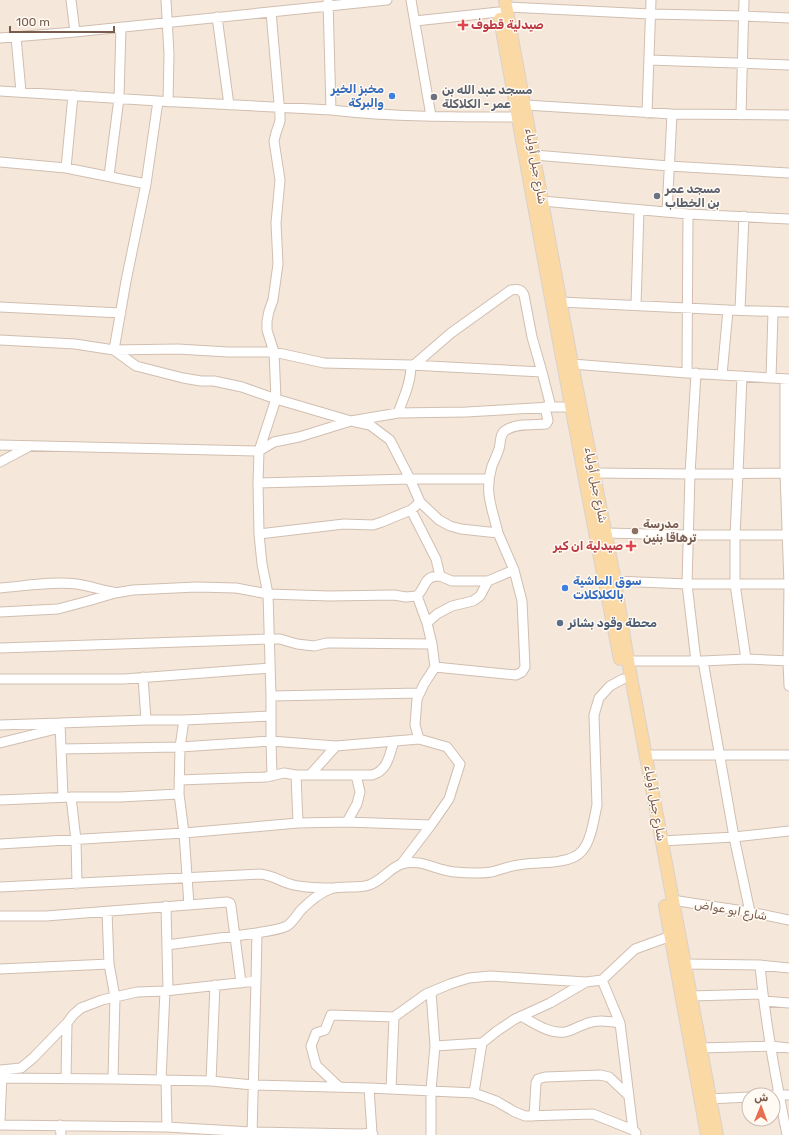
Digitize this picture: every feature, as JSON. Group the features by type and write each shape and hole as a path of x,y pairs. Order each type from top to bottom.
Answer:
{"main road":[{"name":"شارع جبل أولياء","path":"502,5 523,112 571,407 707,1135"},
{"name":"شارع جبل أولياء","path":"523,112 534,155 562,302 572,364 606,532 628,661 717,1135"}],"street":[{"path":"71,0 74,32"},
{"path":"166,0 168,22 168,102"},
{"path":"0,38 217,18 271,12 328,3 387,0"},
{"path":"411,0 431,116"},
{"path":"647,113 651,0"},
{"path":"741,115 744,0"},
{"path":"328,3 331,110"},
{"path":"415,21 502,5 650,14 789,18"},
{"path":"271,12 280,108 280,121 274,141 280,180 276,223 278,264 273,300 267,321 267,330 274,352 276,399 259,451 258,483 259,534 262,564 268,594 272,776"},
{"path":"217,18 229,105"},
{"path":"109,176 119,98 121,27"},
{"path":"16,37 21,92"},
{"path":"649,60 789,65"},
{"path":"0,91 168,102 331,110 354,113 431,116 523,112 789,115"},
{"path":"66,168 73,95"},
{"path":"114,350 126,281 146,184 158,101"},
{"path":"666,212 672,114"},
{"path":"534,155 669,166 789,173"},
{"path":"0,162 66,168 146,184"},
{"path":"542,201 688,214 789,219"},
{"path":"636,305 639,210"},
{"path":"688,214 688,308 691,373 687,584 700,661 720,755 734,837 750,912"},
{"path":"740,310 744,216"},
{"path":"398,413 409,384 413,365 450,333 511,290 518,289 522,291 532,337 542,372 548,407 548,421 546,424 517,426 504,431 501,437 500,448 492,466 488,492 498,533 514,570 522,601 525,667 522,672 516,675 435,667"},
{"path":"562,302 789,312"},
{"path":"0,307 121,313"},
{"path":"722,375 728,310"},
{"path":"771,378 773,312"},
{"path":"0,340 75,344 114,350 178,349 228,352 274,352 324,363 413,365 542,372"},
{"path":"114,350 136,366 183,378 201,381 214,381 242,387 276,399 350,421 370,424 390,440 420,502 439,520 450,526 461,529 498,533"},
{"path":"572,364 787,379 789,686"},
{"path":"742,376 735,535 735,584 746,659"},
{"path":"0,445 259,451 274,442 299,437 350,421 398,413 466,412 571,407"},
{"path":"0,462 32,446"},
{"path":"594,473 787,473"},
{"path":"258,483 410,479 489,479"},
{"path":"259,534 344,524 374,525 411,510 420,502"},
{"path":"411,510 436,559 440,576"},
{"path":"606,532 688,536 788,535"},
{"path":"0,612 58,609 115,593 140,590 236,588 268,594 329,596 394,595 406,598 417,596 428,579 433,576 440,576 452,581 488,581 514,570"},
{"path":"427,624 437,614 452,606 473,601 480,596 488,581"},
{"path":"615,581 687,584 789,584"},
{"path":"0,588 43,584 65,584 91,587 115,593"},
{"path":"417,596 427,624 432,644 435,667 417,698 415,725 419,739"},
{"path":"0,648 270,639 280,639 297,644 314,646 336,643 432,644"},
{"path":"628,661 700,661 746,659 788,661"},
{"path":"0,679 124,679 270,668"},
{"path":"143,677 146,720"},
{"path":"0,887 260,874 298,886 331,888 366,886 377,882 394,867 414,862 425,863 444,871 492,872 511,866 560,861 574,857 582,851 587,842 591,832 597,805 594,715 599,698 610,686 623,679"},
{"path":"271,696 420,693"},
{"path":"0,724 60,726 146,720 184,720 271,716"},
{"path":"184,720 180,747 179,794 184,833 188,905"},
{"path":"0,743 60,726"},
{"path":"60,726 61,749 67,797 76,840 77,884"},
{"path":"61,749 180,747 271,741 336,746 419,739 447,747 460,764 449,799 402,864"},
{"path":"179,780 266,778 284,773 296,775 372,775 380,772 386,766 394,741"},
{"path":"310,775 336,746"},
{"path":"646,755 789,754"},
{"path":"296,775 298,823"},
{"path":"347,822 357,804 360,792 356,775"},
{"path":"0,800 179,794"},
{"path":"0,844 184,833 298,823 347,822 431,825"},
{"path":"662,841 734,837 789,831"},
{"path":"167,945 257,933 286,926 294,920 307,904 331,888"},
{"name":"شارع ابو عواض","path":"672,900 750,912 789,920"},
{"path":"0,916 46,916 227,902 230,903 241,983"},
{"path":"166,906 167,990 164,1080 167,1127"},
{"path":"107,911 109,964 115,997 114,1079"},
{"path":"252,1134 257,933"},
{"path":"339,1087 316,1065 311,1046 316,1033 325,1030 331,1015 394,1017 431,992 469,978 490,976 586,982 602,980 635,949 671,936"},
{"path":"0,968 109,964"},
{"path":"685,964 760,965 789,968"},
{"path":"760,965 775,1087"},
{"path":"602,980 620,1023 635,1132"},
{"path":"2,1073 21,1068 33,1058 67,1023 73,1014 81,1008 102,1000 136,992 256,981"},
{"path":"435,1046 482,1043 497,1031 521,1016 586,982"},
{"path":"210,1081 215,985"},
{"path":"431,992 435,1046 431,1090 431,1135"},
{"path":"690,996 763,998 789,1004"},
{"path":"521,1016 544,1029 564,1032 591,1022 602,1020 620,1023"},
{"path":"391,1089 394,1017"},
{"path":"66,1079 67,1023"},
{"path":"474,1093 482,1043"},
{"path":"700,1048 771,1046 789,1048"},
{"path":"2,1073 66,1079 210,1081 253,1085 431,1090 474,1093 496,1101 525,1116 593,1114 635,1132"},
{"path":"0,1121 2,1073"},
{"path":"534,1116 536,1083 538,1079 545,1077 600,1075 609,1077 629,1096"},
{"path":"0,1125 167,1127 252,1134 373,1134 369,1088"},
{"path":"710,1098 741,1097"},
{"path":"781,1112 788,1135"},
{"path":"60,1125 60,1135"}],"shaded area":[{"path":"0,0 789,0 789,1135 0,1135"}],"place":[{"name":"صيدلية قطوف","path":"463,25"},
{"name":"مخبز الخير والبركة","path":"392,96"},
{"name":"مسجد عبد الله بن عمر - الكلاكلة","path":"434,97"},
{"name":"مسجد عمر بن الخطاب","path":"657,196"},
{"name":"مدرسة ترهاقا بنين","path":"635,531"},
{"name":"صيدلية ان كير","path":"631,546"},
{"name":"سوق الماشية بالكلاكلات","path":"565,588"},
{"name":"محطة وقود بشائر","path":"560,623"}]}
